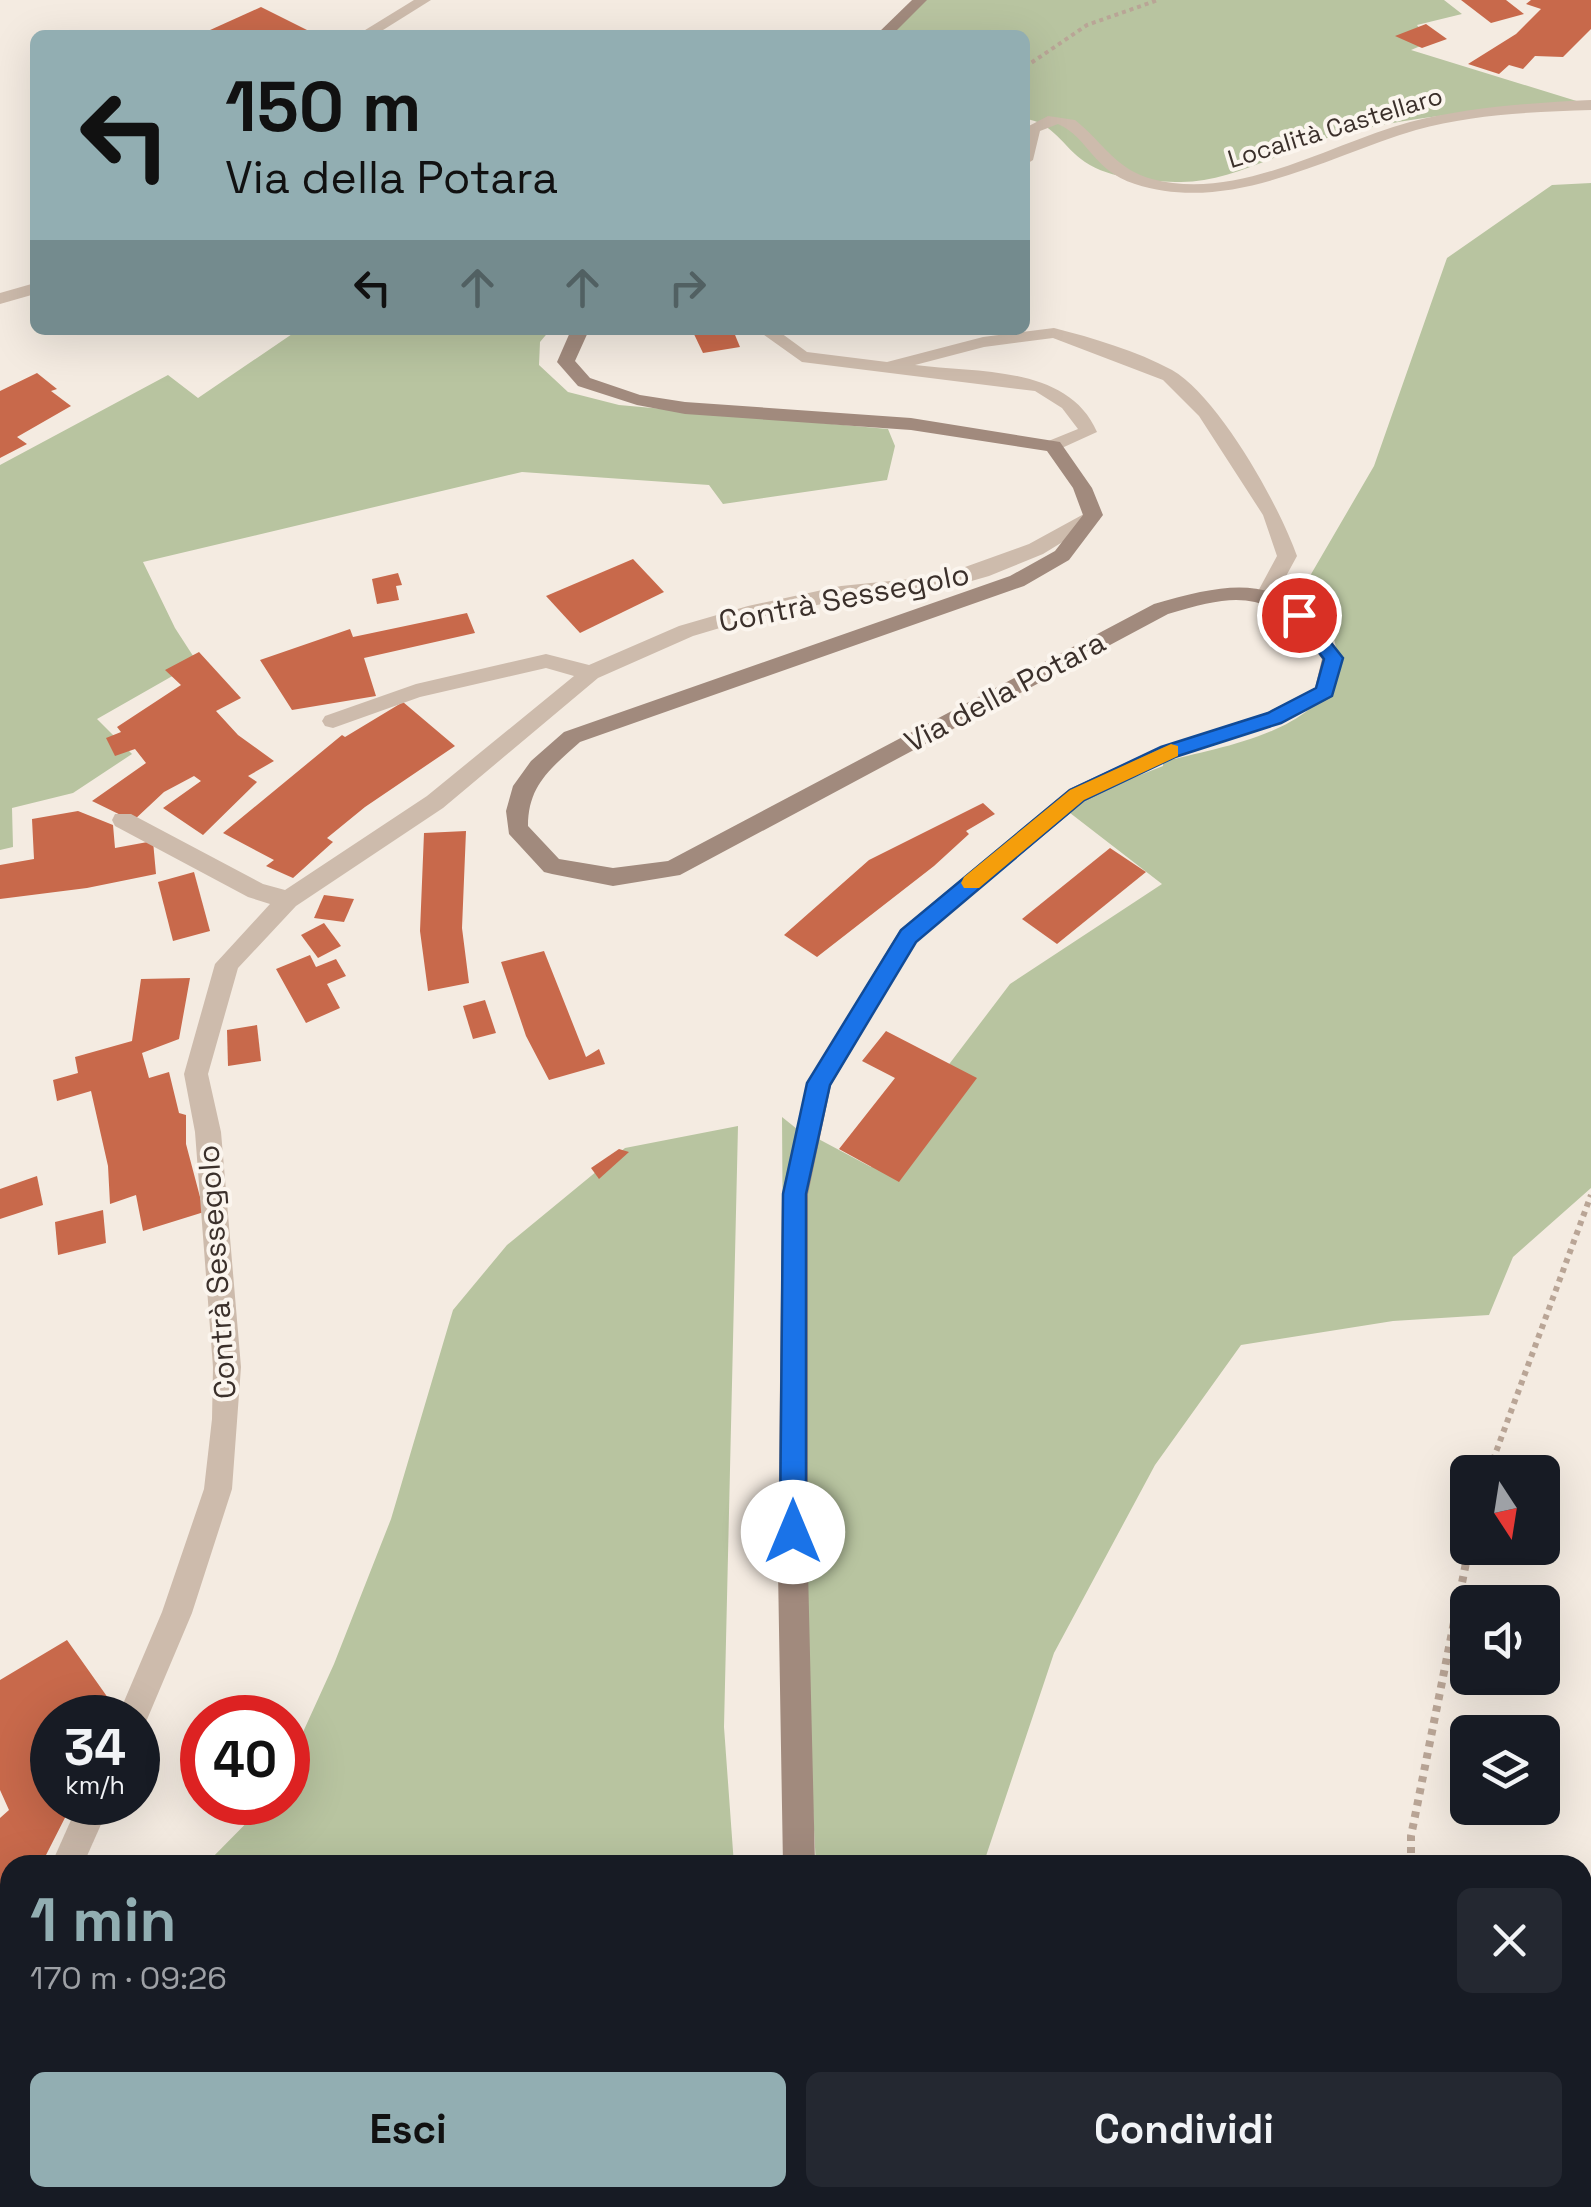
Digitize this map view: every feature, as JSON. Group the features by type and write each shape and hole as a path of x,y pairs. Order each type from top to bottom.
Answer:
{"street":[{"path":"373,30 424,0"},
{"path":"888,30 920,0"},
{"name":"Località Castellaro","path":"1030,140 1033,128 1047,121 1066,122 1080,130 1096,154 1126,174 1166,187 1230,186 1413,126 1485,109 1591,105"},
{"path":"0,300 30,290"},
{"path":"799,1855 793,1570 794,1194 819,1083 908,936 1077,795 1168,752 1274,718 1325,692 1333,658 1299,615 1266,595 1287,556 1272,515 1206,412 1169,376 1054,333 983,342 885,368"},
{"path":"578,335 566,362 584,382 637,400 684,408 911,424 1053,446 1088,432 1078,412 1065,399 1039,386 802,357 773,335"},
{"path":"1053,446 1076,479 1093,515"},
{"name":"Via della Potara","path":"1093,515 1080,540 1057,562 1017,582 572,736 532,772 515,798 517,828 552,866 613,877 672,870 1161,609 1213,593 1266,595"},
{"name":"Contrà Sessegolo","path":"142,1695 177,1612 218,1489 226,1419 226,1367 208,1132 196,1074 227,964 288,900 435,802 591,673 686,631 748,614 841,593 940,583 982,571 1036,549 1093,515"},
{"path":"333,722 416,692 546,661 591,673"},
{"path":"122,820 256,891 288,900"},
{"path":"71,1855 84,1825"}],"path":[{"path":"1030,63 1059,39 1115,12 1158,0"},
{"path":"1495,1455 1591,1195"},
{"path":"1411,1855 1411,1836 1466,1565"}],"green space":[{"path":"921,0 1444,0 1462,14 1417,25 1430,42 1411,50 1583,103 1390,123 1327,138 1237,172 1200,181 1170,182 1132,178 1095,168 1050,130 1030,120 1030,30 889,30"},
{"path":"1591,183 1591,1188 1513,1257 1489,1315 1393,1321 1241,1345 1155,1465 1054,1653 986,1855 815,1855 783,1269 782,1117 807,1137 811,1135 871,1167 1010,984 1162,884 1061,806 1163,766 1163,762 1235,744 1285,725 1323,695 1335,669 1335,642 1324,621 1296,600 1374,466 1447,258 1552,185"},
{"path":"291,335 546,335 540,342 539,365 568,392 619,405 888,429 895,446 887,480 723,504 709,485 522,472 143,562 175,628 197,662 97,719 132,754 73,793 12,808 13,847 0,850 0,465 168,375 198,398"},
{"path":"738,1126 724,1727 733,1855 215,1855 244,1825 310,1825 310,1717 391,1519 453,1310 507,1245 625,1148"}],"building":[{"path":"1461,0 1506,0 1524,14 1491,23"},
{"path":"1531,0 1591,0 1591,29 1563,57 1535,56 1523,69 1509,65 1499,74 1468,64 1516,34 1541,9 1526,4"},
{"path":"261,7 307,30 210,30"},
{"path":"1426,24 1447,39 1422,48 1395,36"},
{"path":"694,335 735,335 740,347 703,353"},
{"path":"37,373 57,389 51,391 71,406 17,437 27,444 0,458 0,391"},
{"path":"633,559 664,592 580,633 546,596"},
{"path":"398,573 402,585 396,586 399,600 377,604 372,579"},
{"path":"467,613 475,633 364,658 376,696 292,710 260,660 350,629 353,637"},
{"path":"199,652 241,698 216,711 238,735 274,761 248,776 257,782 203,835 163,808 201,781 194,776 164,792 133,821 92,801 146,763 135,749 115,756 106,738 121,732 117,727 181,685 165,670"},
{"path":"403,702 455,746 365,807 327,838 333,842 293,878 266,866 274,860 223,833 342,735 345,737"},
{"path":"983,803 995,814 966,831 969,834 934,866 817,957 784,935 869,860"},
{"path":"78,811 113,825 115,848 153,841 156,874 0,899 0,865 34,859 32,819"},
{"path":"466,831 462,928 469,983 428,991 420,931 424,833"},
{"path":"1110,848 1146,872 1057,944 1022,919"},
{"path":"194,872 210,931 173,941 158,882"},
{"path":"324,895 354,899 344,922 314,918"},
{"path":"324,923 341,946 318,958 301,935"},
{"path":"544,951 586,1057 599,1049 605,1064 549,1080 526,1036 501,962"},
{"path":"310,955 316,967 336,959 346,976 327,984 340,1008 306,1023 276,969"},
{"path":"190,978 179,1039 142,1053 149,1078 169,1072 179,1113 186,1115 186,1144 204,1212 143,1231 136,1195 110,1204 108,1166 91,1091 57,1101 53,1080 78,1073 75,1057 132,1041 141,979"},
{"path":"485,1000 496,1033 473,1039 463,1006"},
{"path":"257,1025 261,1061 228,1066 227,1030"},
{"path":"886,1031 977,1078 899,1182 839,1149 895,1078 862,1061"},
{"path":"619,1149 629,1152 599,1179 591,1168"},
{"path":"37,1176 43,1205 0,1219 0,1189"},
{"path":"103,1210 106,1243 58,1255 55,1222"},
{"path":"67,1640 106,1695 30,1695 30,1825 61,1825 46,1855 0,1855 0,1818 9,1810 0,1790 0,1680"}],"slow traffic":[{"path":"972,883 1077,795 1171,751"}],"route":[{"path":"793,1532 794,1194 819,1083 908,936 1077,795 1168,752 1274,718 1325,692 1333,658 1299,615"}]}
